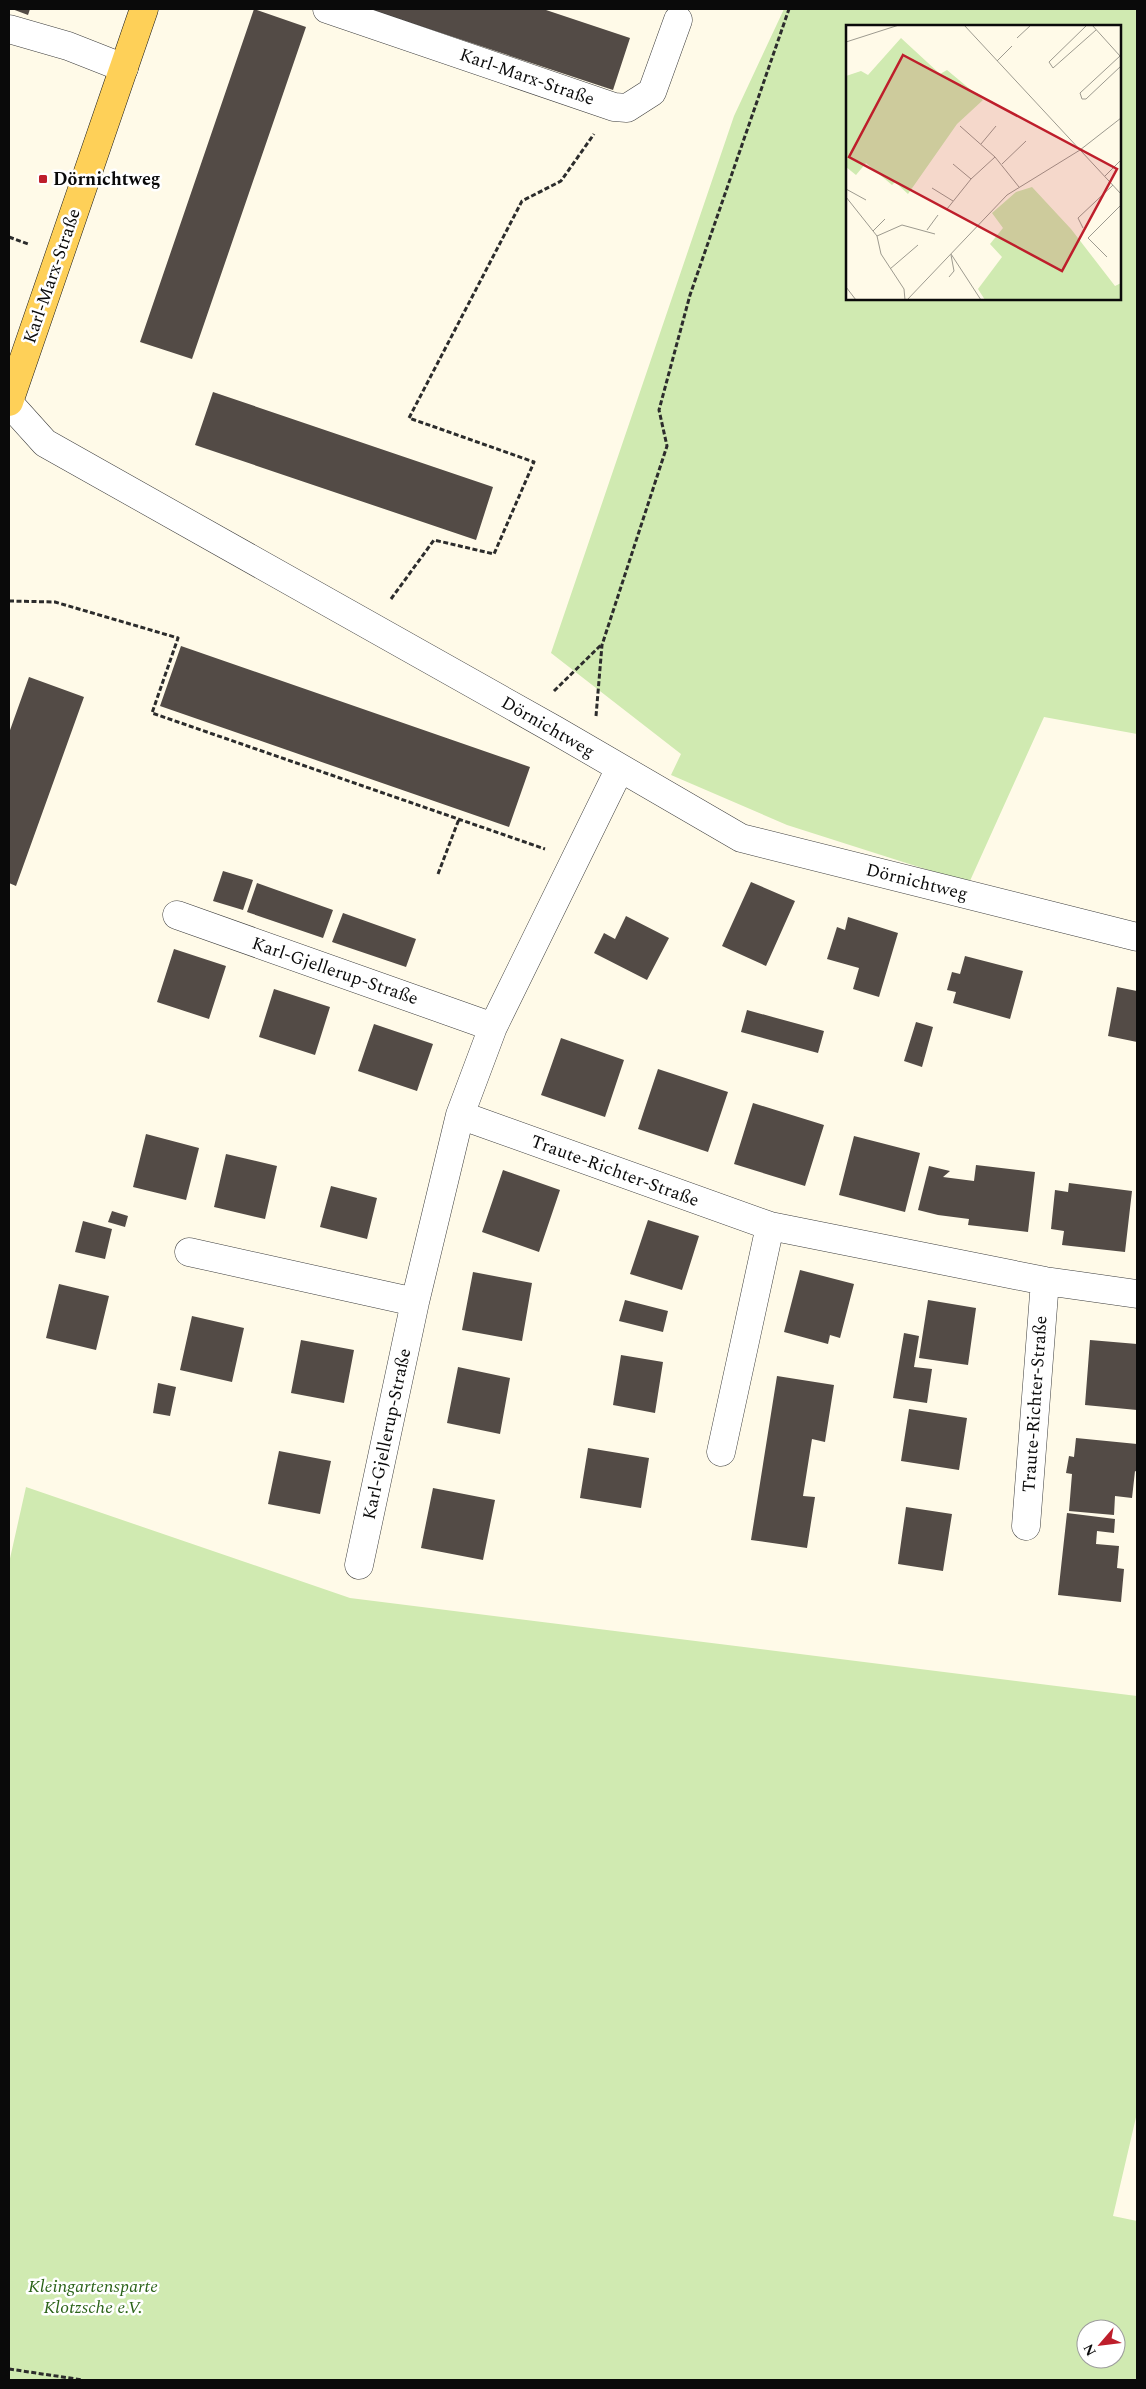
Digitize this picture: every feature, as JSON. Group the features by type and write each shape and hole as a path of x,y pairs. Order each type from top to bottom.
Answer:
{"main road":[{"name":"Karl-Marx-Straße","path":"9,402 144,9"}],"street":[{"name":"Karl-Marx-Straße","path":"327,9 614,107 627,108 652,92 678,20"},
{"path":"9,29 68,46 124,68"},
{"name":"Dörnichtweg","path":"9,402 45,443 741,838 1137,937"},
{"name":"Karl-Gjellerup-Straße","path":"359,1565 415,1302 460,1115 493,1027 620,768"},
{"name":"Karl-Gjellerup-Straße","path":"177,915 493,1027"},
{"name":"Traute-Richter-Straße","path":"460,1115 770,1226 1045,1281 1137,1294"},
{"path":"721,1452 770,1226"},
{"path":"190,1252 415,1302"},
{"name":"Traute-Richter-Straße","path":"1026,1526 1045,1281"}],"path":[{"path":"596,721 602,644 667,446 659,410 690,296 789,9"},
{"path":"389,602 434,540 494,554 534,462 409,418 522,201 561,180 614,107"},
{"path":"9,601 55,602 178,638 152,713 553,853"},
{"path":"550,695 602,644"},
{"path":"438,874 459,819"},
{"path":"9,2369 83,2380"}],"green space":[{"path":"784,9 1137,9 1137,734 1044,717 969,883 787,825 671,775 681,754 551,653 734,116"},
{"name":"Kleingartensparte Klotzsche e.V.","path":"26,1487 350,1598 1137,1696 1137,2113 1113,2216 1137,2221 1137,2380 9,2380 9,1563"}],"building":[{"path":"12,9 30,9 28,15"},
{"path":"254,9 306,27 192,359 140,342"},
{"path":"369,9 543,9 630,38 613,90"},
{"path":"213,392 493,487 476,540 195,445"},
{"path":"181,646 530,767 509,827 160,706"},
{"path":"29,677 84,697 16,886 9,883 9,733"},
{"path":"223,871 253,880 243,910 213,901"},
{"path":"751,882 795,901 766,966 722,946"},
{"path":"257,883 333,910 323,938 247,912"},
{"path":"343,913 416,939 406,967 332,942"},
{"path":"626,916 669,938 647,980 594,953 604,933 615,939"},
{"path":"848,917 898,933 879,997 853,989 859,968 827,959 837,927 845,930"},
{"path":"174,949 226,966 209,1019 157,1002"},
{"path":"965,956 1023,971 1010,1019 953,1003 956,992 947,990 952,972 960,974"},
{"path":"1117,987 1137,991 1137,1042 1108,1036"},
{"path":"274,989 330,1007 315,1055 259,1037"},
{"path":"747,1010 824,1031 818,1053 741,1032"},
{"path":"916,1022 933,1027 922,1067 904,1061"},
{"path":"374,1024 433,1044 417,1091 358,1071"},
{"path":"561,1038 624,1060 605,1117 541,1095"},
{"path":"658,1069 728,1092 708,1152 638,1129"},
{"path":"753,1103 824,1125 805,1186 734,1164"},
{"path":"146,1134 199,1148 186,1200 133,1187"},
{"path":"854,1136 920,1153 905,1212 839,1195"},
{"path":"226,1154 277,1166 265,1219 214,1207"},
{"path":"976,1165 1035,1172 1028,1232 968,1225 969,1219 918,1210 929,1166 950,1171 943,1177 974,1181"},
{"path":"503,1170 560,1190 539,1252 482,1232"},
{"path":"1069,1183 1132,1191 1125,1252 1062,1245 1064,1231 1051,1229 1055,1190 1068,1192"},
{"path":"331,1186 377,1198 367,1239 320,1227"},
{"path":"112,1211 128,1216 125,1227 108,1222"},
{"path":"648,1220 699,1236 682,1290 630,1274"},
{"path":"83,1221 112,1229 105,1259 75,1252"},
{"path":"800,1270 854,1284 840,1338 830,1335 828,1344 784,1332"},
{"path":"473,1272 532,1283 522,1341 462,1330"},
{"path":"59,1284 109,1296 96,1350 46,1338"},
{"path":"625,1300 668,1311 663,1332 619,1321"},
{"path":"928,1300 976,1308 968,1365 919,1358"},
{"path":"192,1316 244,1328 232,1382 180,1370"},
{"path":"904,1333 919,1336 914,1367 932,1369 927,1403 893,1398"},
{"path":"301,1340 354,1350 344,1403 291,1393"},
{"path":"1090,1340 1137,1344 1137,1410 1085,1405"},
{"path":"621,1355 663,1362 655,1413 613,1405"},
{"path":"458,1367 510,1378 500,1434 447,1423"},
{"path":"777,1376 834,1385 825,1442 812,1439 803,1496 815,1497 807,1548 751,1540"},
{"path":"158,1383 176,1387 170,1416 153,1413"},
{"path":"909,1409 967,1418 959,1470 901,1461"},
{"path":"1076,1438 1137,1444 1137,1472 1135,1471 1132,1498 1115,1496 1114,1515 1069,1511 1072,1474 1066,1473 1069,1456 1074,1457"},
{"path":"588,1448 649,1458 641,1508 580,1498"},
{"path":"279,1451 331,1461 320,1514 268,1504"},
{"path":"433,1488 495,1500 483,1560 421,1548"},
{"path":"906,1507 952,1514 943,1571 898,1564"},
{"path":"1067,1513 1115,1519 1114,1533 1097,1531 1096,1544 1119,1546 1117,1568 1124,1569 1121,1602 1058,1595"}],"place":[{"name":"Dörnichtweg","path":"43,179"}]}
